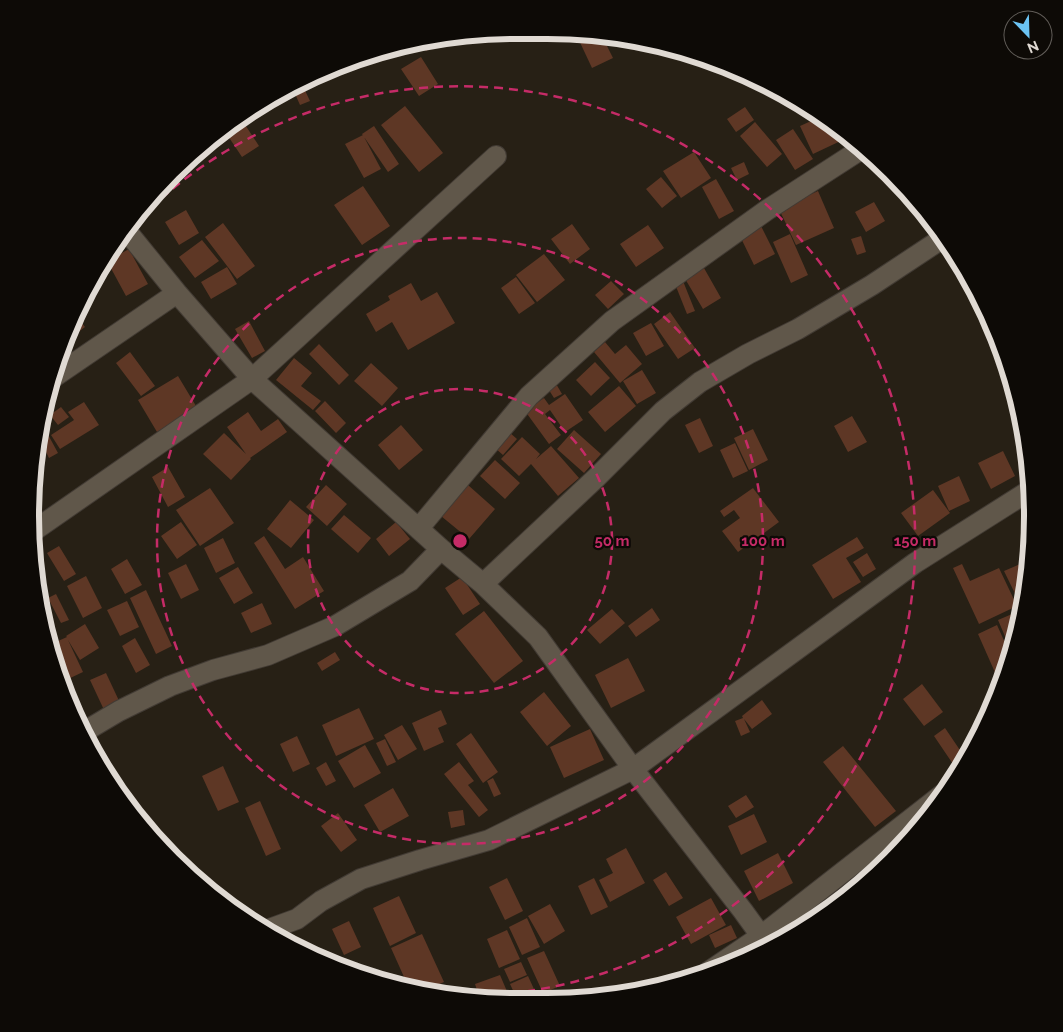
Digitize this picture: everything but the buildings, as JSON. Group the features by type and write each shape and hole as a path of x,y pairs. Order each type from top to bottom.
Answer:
{"street":[{"path":"418,528 529,396 612,321 767,210 856,152"},
{"path":"39,527 252,379 496,156"},
{"path":"130,235 252,379 441,549 483,584 538,637 633,769 764,941"},
{"path":"483,584 597,477 663,411 700,382 748,354 798,329 872,285 938,242"},
{"path":"61,372 178,293"},
{"path":"274,927 297,919 321,901 361,879 489,840 633,769 915,563 1023,494"},
{"path":"89,729 119,711 170,686 213,670 268,655 335,626 410,581 441,549"},
{"path":"772,936 900,837"}]}
